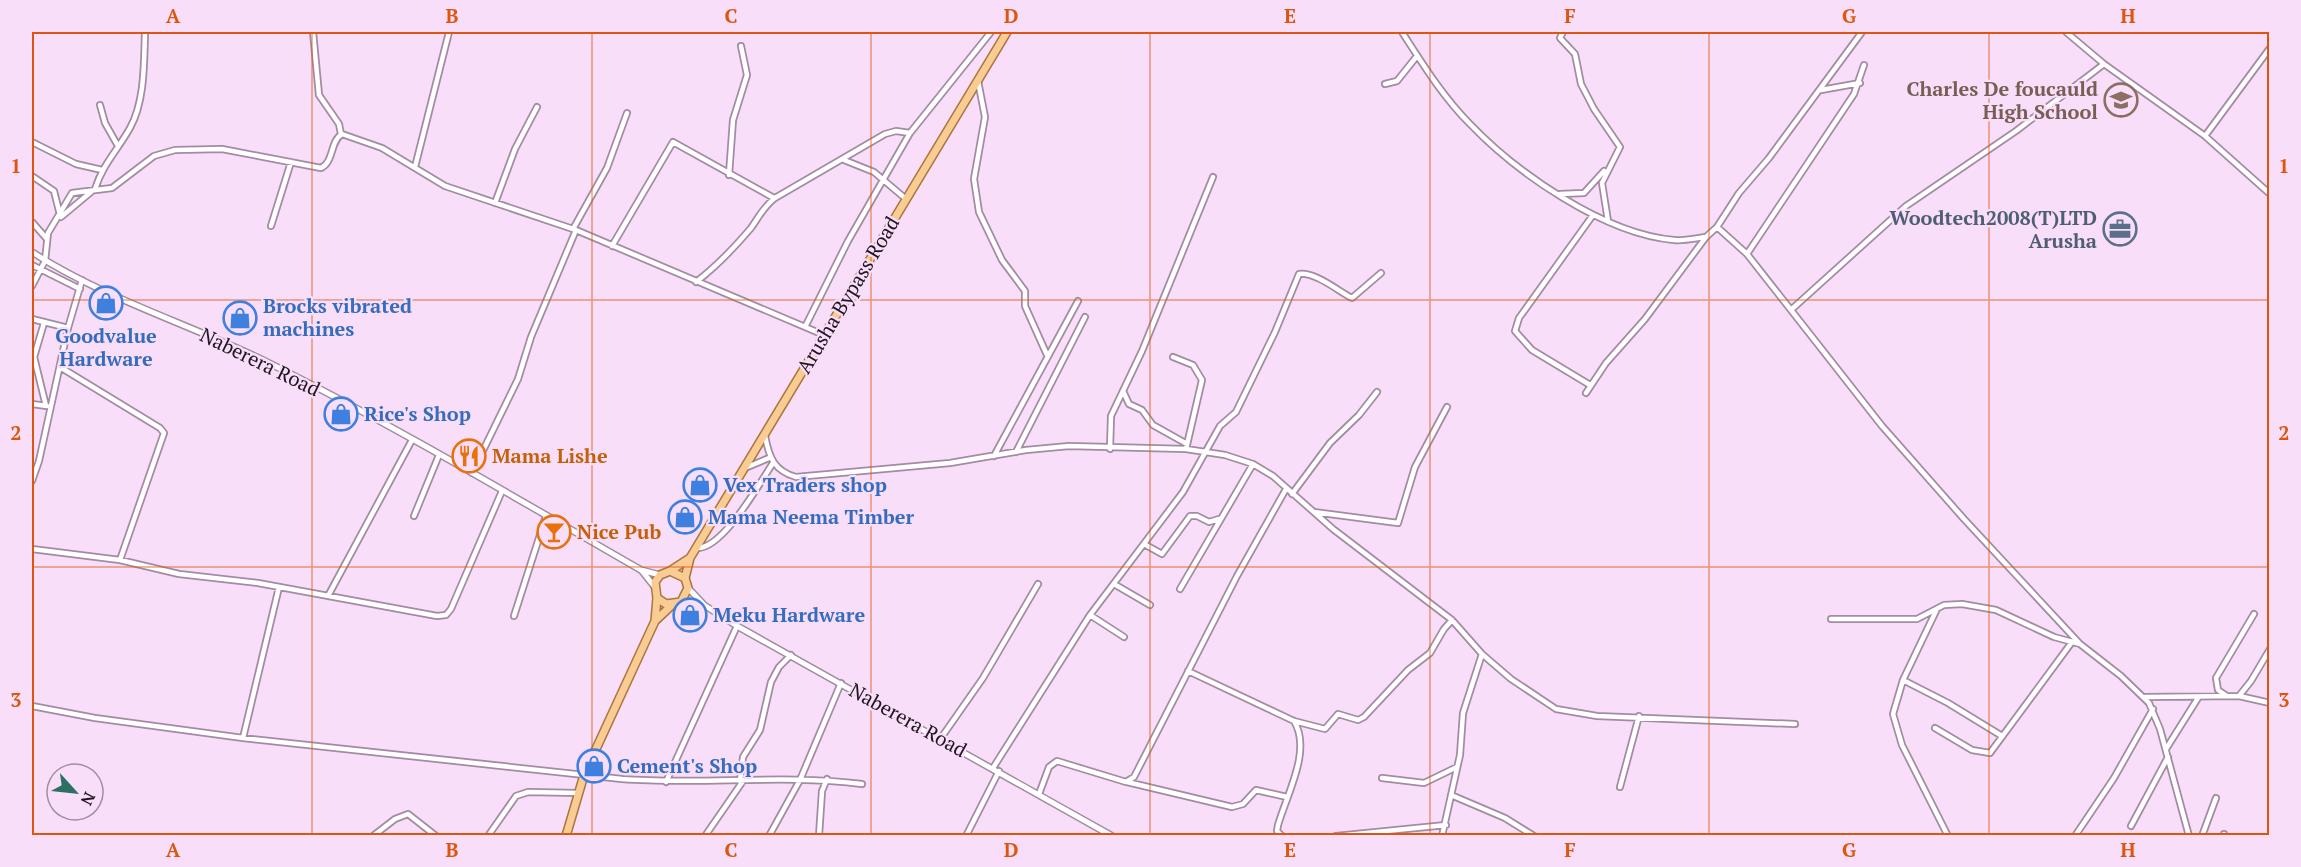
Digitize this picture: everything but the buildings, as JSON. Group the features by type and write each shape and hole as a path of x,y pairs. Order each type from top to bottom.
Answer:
{"main road":[{"name":"Arusha Bypass Road","path":"685,578 690,558 1007,32"},
{"name":"Arusha Bypass Road","path":"660,575 690,558"},
{"path":"655,621 672,605 681,602 688,588 685,578 670,571"},
{"path":"566,836 584,775 655,621 657,598 654,586 660,575"},
{"path":"657,598 672,605"}],"street":[{"path":"59,217 94,190 102,170 130,128 137,108 144,65 145,32"},
{"path":"32,286 45,261 47,239 72,193 108,190 117,186 146,161 169,151 222,149 323,167 340,134 339,124 319,95 313,32"},
{"path":"415,167 449,32"},
{"path":"805,327 882,180 910,133 991,32"},
{"path":"1402,32 1417,56 1470,124 1515,165 1559,194 1608,221 1665,239 1706,237"},
{"path":"1559,194 1587,191 1619,152 1619,144 1594,109 1581,84 1577,59 1560,38 1563,32"},
{"path":"1587,393 1590,385 1645,319 1706,237 1717,227 1739,193 1862,32"},
{"path":"2066,32 2104,64 2205,136 2270,194"},
{"path":"729,175 733,120 747,75 741,45"},
{"path":"2205,136 2270,48"},
{"path":"1385,84 1397,81 1417,56"},
{"path":"1792,309 1906,206 2008,136 2104,64"},
{"path":"1747,254 1860,84 1864,65"},
{"path":"978,81 985,128 974,179 979,212 1002,260 1025,291 1025,306 1047,355"},
{"path":"1819,91 1860,84"},
{"path":"100,105 105,123 118,146"},
{"path":"495,203 511,158 537,107"},
{"path":"472,473 518,379 531,337 575,230 607,168 627,113"},
{"path":"696,282 725,258 774,198 844,160 885,134 896,131 910,133"},
{"path":"340,134 377,145 442,184 575,230 824,335"},
{"path":"32,142 76,164 102,170"},
{"path":"612,246 672,143 774,198"},
{"path":"844,160 874,172 906,199"},
{"path":"271,226 291,162"},
{"path":"1608,167 1602,183 1608,221"},
{"path":"32,176 54,191 59,217"},
{"path":"1110,449 1109,424 1142,351 1213,177"},
{"path":"1590,385 1532,350 1515,331 1519,318 1593,214"},
{"path":"32,222 47,239"},
{"path":"1717,227 1747,254 1908,457 2080,645 2145,697 2153,709 2166,750 2189,836"},
{"name":"Naberera Road","path":"32,252 82,280 270,363 472,473 641,570 660,575"},
{"path":"32,265 80,289"},
{"path":"993,768 1090,615 1188,484 1222,422 1232,416 1240,405 1275,332 1299,274 1304,273 1352,298 1381,273"},
{"path":"32,481 68,328 82,280"},
{"path":"994,456 1078,301"},
{"path":"1016,452 1085,317"},
{"path":"32,319 68,328"},
{"path":"44,323 34,357 49,406"},
{"path":"1173,357 1197,369 1202,380 1187,446"},
{"path":"60,367 160,428 164,433 120,560"},
{"path":"1123,390 1129,404 1140,408 1153,425 1187,446 1253,464 1273,476 1312,512 1452,620 1482,654 1511,679 1556,709 1596,716 1795,724"},
{"path":"1292,494 1330,443 1359,415 1377,392"},
{"path":"32,404 49,406"},
{"path":"1312,512 1398,523 1415,467 1447,408"},
{"path":"765,436 771,461 784,473 800,477 937,465 1016,452 1070,447 1110,449 1187,446"},
{"path":"328,596 412,440"},
{"path":"414,516 439,455"},
{"path":"745,468 771,461"},
{"path":"697,548 709,547 736,517 771,461"},
{"path":"1180,589 1253,464"},
{"path":"1127,782 1134,777 1286,489"},
{"path":"32,549 120,560 179,574 279,587 446,615 452,609 502,490"},
{"path":"513,616 546,516"},
{"path":"1144,544 1162,554 1190,516 1197,516 1209,522 1221,519"},
{"name":"Naberera Road","path":"641,570 654,586"},
{"path":"1114,584 1150,605"},
{"path":"941,738 982,678 1038,585"},
{"path":"243,738 279,587"},
{"name":"Naberera Road","path":"688,588 704,605 737,626 941,738 1112,836"},
{"name":"Naberera Road","path":"681,602 704,605"},
{"path":"1831,619 1917,619 1938,608 1962,604 1989,609 2080,645"},
{"path":"1938,608 1903,680 1894,705 1893,721 1948,836"},
{"path":"2227,696 2218,690 2216,678 2254,614"},
{"path":"1090,615 1124,637"},
{"path":"1188,671 1294,721 1325,729 1338,714 1358,720 1364,717 1408,670 1430,653 1452,620"},
{"path":"666,782 737,626"},
{"path":"1935,728 1972,750 1983,753 1991,752 2072,642"},
{"path":"2239,696 2270,649"},
{"path":"1442,836 1457,766 1463,713 1482,654"},
{"path":"705,836 742,781 743,757 760,730 773,676 791,655"},
{"path":"1903,680 1948,703 2002,736"},
{"path":"769,836 800,780 841,683"},
{"path":"2145,697 2239,696 2270,703"},
{"path":"2166,750 2198,698"},
{"path":"32,706 95,718 243,738 584,775 666,782 826,779 862,784"},
{"path":"2075,836 2114,778 2153,709"},
{"path":"1620,787 1639,716"},
{"path":"1282,836 1277,829 1301,755 1300,733 1294,721"},
{"path":"2132,826 2168,757"},
{"path":"1039,794 1051,764 1057,761 1127,782 1232,807 1243,804 1256,790 1287,796"},
{"path":"1382,778 1424,783 1457,766"},
{"path":"966,836 999,771"},
{"path":"819,836 822,791 826,779"},
{"path":"488,836 516,796 528,792 579,793"},
{"path":"1451,795 1505,818 1534,836"},
{"path":"2202,836 2216,798"},
{"path":"373,836 395,819 408,814 436,836"},
{"path":"1336,836 1446,825"}],"place":[{"name":"Charles De foucauld High School","path":"2121,100"},
{"name":"Woodtech2008(T)LTD Arusha","path":"2120,229"},
{"name":"Goodvalue Hardware","path":"106,303"},
{"name":"Brocks vibrated machines","path":"240,318"},
{"name":"Rice's Shop","path":"341,414"},
{"name":"Mama Lishe","path":"469,456"},
{"name":"Vex Traders shop","path":"700,485"},
{"name":"Mama Neema Timber","path":"685,517"},
{"name":"Nice Pub","path":"554,532"},
{"name":"Meku Hardware","path":"690,615"},
{"name":"Cement's Shop","path":"594,766"}]}
